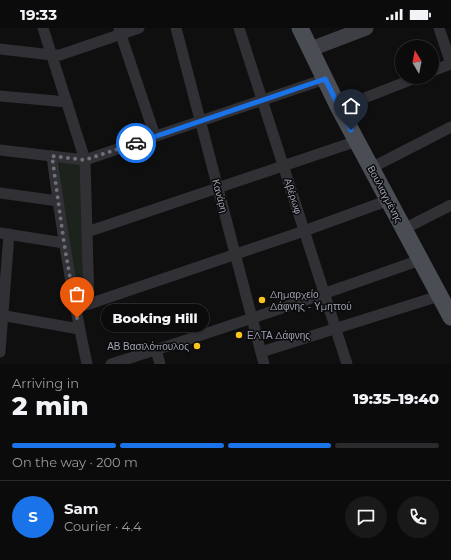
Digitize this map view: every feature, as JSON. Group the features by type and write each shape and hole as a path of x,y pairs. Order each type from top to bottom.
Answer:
{"main road":[{"name":"Βουλιαγμένης","path":"300,28 339,108 420,260 446,304"},
{"path":"310,49 366,28"}],"street":[{"path":"43,28 85,160 89,304"},
{"path":"0,49 52,55 60,54 120,31 139,28"},
{"name":"Κανάρη","path":"176,28 264,364"},
{"name":"Αβέρωφ","path":"239,28 348,364"},
{"path":"439,28 451,64 439,68"},
{"path":"120,31 155,136"},
{"path":"0,150 85,160 325,79"},
{"path":"339,108 400,84"},
{"path":"0,96 67,102"},
{"path":"372,168 451,127"},
{"path":"87,232 357,141"},
{"path":"52,156 64,243 86,364"},
{"path":"0,194 58,201"},
{"path":"76,307 89,304 304,231 389,200"},
{"path":"404,228 451,206"},
{"path":"0,352 5,234 64,243"},
{"path":"111,364 252,318 420,260"},
{"path":"261,352 336,328 446,304"},
{"path":"1,315 79,329"},
{"path":"156,350 160,364"}],"shaded area":[{"path":"59,161 81,165 85,287 77,288 65,227"}],"way so far":[{"path":"77,318 64,243 52,156 85,160 136,143"}],"place":[{"name":"Δημαρχείο Δάφνης - Υμηττού","path":"262,300"},
{"name":"Booking Hill","path":"77,318"},
{"name":"ΕΛΤΑ Δάφνης","path":"239,335"},
{"name":"ΑΒ Βασιλόπουλος","path":"197,346"}],"route":[{"path":"136,143 325,79 351,130"}]}
